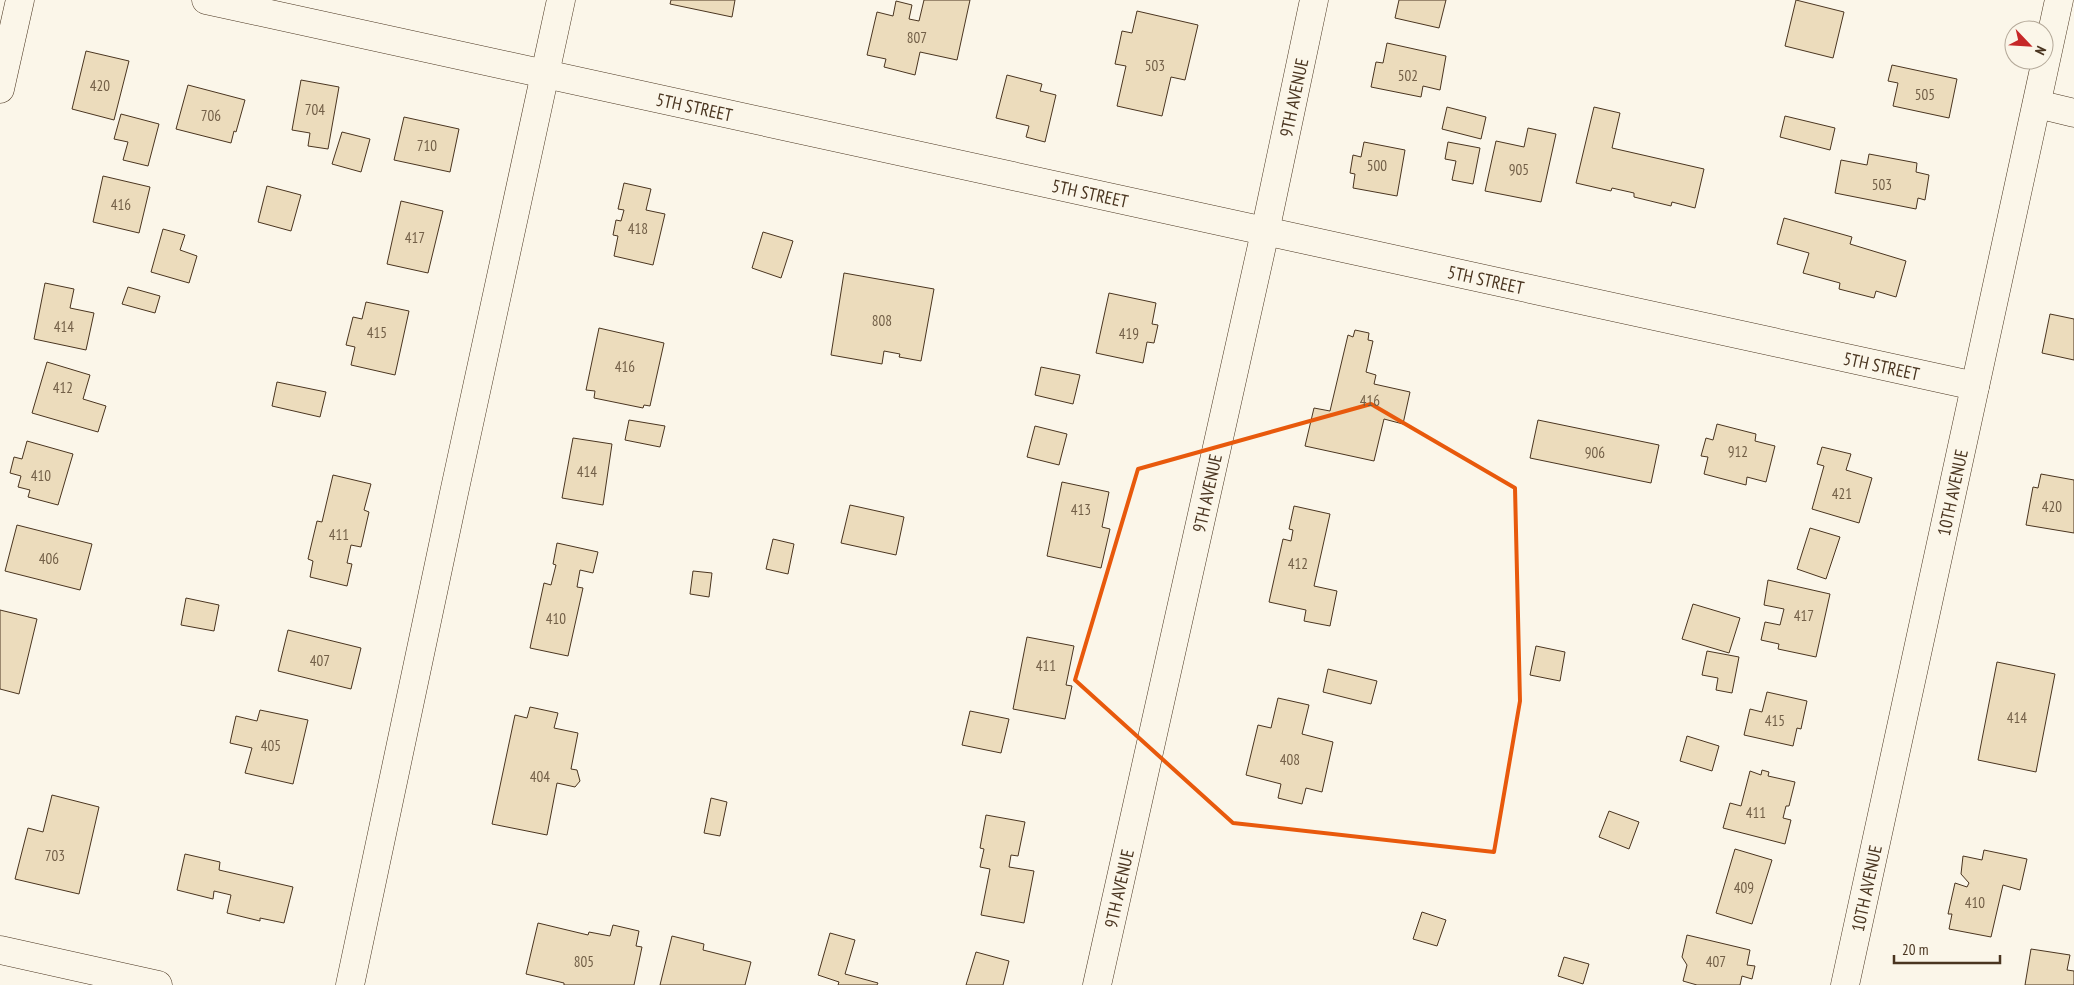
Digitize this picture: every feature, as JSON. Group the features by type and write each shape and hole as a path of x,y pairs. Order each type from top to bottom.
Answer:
{"street":[{"path":"0,89 20,0"},
{"name":"5TH STREET","path":"206,0 1976,386"},
{"path":"350,985 454,492 561,0"},
{"name":"9TH AVENUE","path":"1097,985 1265,232 1314,0"},
{"name":"10TH AVENUE","path":"1845,985 2059,0"},
{"path":"2037,104 2074,113"},
{"path":"0,950 158,985"}],"highlighted area":[{"path":"1371,404 1515,488 1520,701 1494,852 1233,823 1075,680 1138,469"}],"building":[{"path":"671,0 735,0 732,17 670,4"},
{"path":"924,0 970,0 957,60 920,52 915,75 884,67 886,59 867,55 877,12 893,16 896,1 912,5 909,19 919,21"},
{"path":"1399,0 1446,0 1439,28 1395,18"},
{"path":"1796,0 1844,12 1833,58 1785,46"},
{"path":"1137,11 1198,25 1185,80 1171,77 1162,116 1117,106 1126,66 1115,64 1122,31 1132,33"},
{"path":"1387,43 1446,56 1440,90 1423,86 1421,97 1371,87 1376,62 1383,63"},
{"path":"86,51 129,61 114,120 72,109"},
{"path":"1892,65 1957,79 1949,118 1893,106 1898,83 1888,81"},
{"path":"1007,75 1042,84 1040,91 1056,95 1045,142 1026,137 1029,126 996,118"},
{"path":"301,80 339,87 328,149 308,146 310,133 292,130"},
{"path":"188,85 245,100 231,143 176,129"},
{"path":"1447,107 1486,117 1481,139 1442,129"},
{"path":"1594,107 1620,113 1612,148 1704,169 1695,208 1672,202 1671,206 1634,197 1634,193 1612,188 1611,191 1576,183"},
{"path":"121,114 159,124 148,166 123,160 128,142 114,139"},
{"path":"1785,116 1835,128 1830,150 1780,137"},
{"path":"404,117 459,129 450,172 394,160"},
{"path":"1528,128 1556,134 1541,202 1485,191 1496,141 1524,147"},
{"path":"342,132 370,139 361,172 332,164"},
{"path":"1364,142 1405,150 1397,196 1353,188 1355,174 1350,173 1353,155 1361,157"},
{"path":"1448,142 1480,148 1473,184 1452,180 1456,161 1445,159"},
{"path":"1869,154 1917,163 1916,172 1929,175 1925,200 1918,198 1916,209 1835,193 1841,160 1867,165"},
{"path":"103,176 150,187 139,233 93,222"},
{"path":"624,183 651,189 646,210 665,214 653,265 614,256 618,236 613,235 616,220 621,221 624,210 618,209"},
{"path":"267,186 301,195 291,231 258,222"},
{"path":"401,201 443,211 428,273 387,264"},
{"path":"1784,218 1852,237 1850,244 1906,261 1896,297 1876,291 1874,298 1839,289 1840,283 1803,273 1809,253 1777,244"},
{"path":"163,229 185,235 180,250 197,256 189,283 151,272"},
{"path":"763,232 793,241 781,278 752,268"},
{"path":"844,273 934,289 921,361 899,357 900,354 884,351 882,364 831,355"},
{"path":"45,283 74,289 70,308 94,313 86,350 34,339"},
{"path":"128,287 160,296 155,313 122,304"},
{"path":"1109,293 1156,303 1152,324 1158,325 1154,343 1147,342 1143,363 1096,353"},
{"path":"366,302 409,311 395,375 351,365 355,347 346,345 353,317 362,319"},
{"path":"2050,314 2074,319 2074,360 2042,353"},
{"path":"599,328 664,343 650,406 644,405 643,408 594,398 595,391 586,390"},
{"path":"1355,330 1369,333 1368,340 1373,341 1366,372 1376,375 1374,384 1410,392 1403,424 1384,419 1374,461 1305,446 1314,408 1330,411 1348,335 1353,337"},
{"path":"47,362 90,375 83,399 106,406 98,432 32,413"},
{"path":"1041,367 1080,375 1073,404 1035,395"},
{"path":"277,382 326,392 320,417 272,406"},
{"path":"629,420 665,426 660,447 625,440"},
{"path":"1538,420 1659,445 1651,483 1530,458"},
{"path":"1717,424 1756,434 1755,441 1775,446 1766,482 1747,477 1746,485 1704,474 1708,457 1701,456 1706,438 1713,440"},
{"path":"1035,426 1067,434 1059,465 1027,457"},
{"path":"573,438 612,444 603,505 562,498"},
{"path":"27,441 73,454 58,505 28,497 30,490 18,487 21,476 10,473 14,457 22,459"},
{"path":"1822,447 1851,454 1846,470 1872,478 1859,523 1812,509 1824,466 1817,464"},
{"path":"2041,474 2074,480 2074,533 2026,525 2033,487 2038,488"},
{"path":"333,475 371,484 364,510 369,512 361,547 351,545 347,563 352,564 347,586 310,577 313,561 308,559 317,521 322,522"},
{"path":"1062,482 1109,492 1102,527 1110,529 1101,568 1047,556"},
{"path":"850,505 904,517 896,555 841,543"},
{"path":"1294,506 1330,514 1314,586 1337,591 1330,626 1304,621 1306,610 1269,602 1283,539 1291,541 1293,530 1289,529"},
{"path":"17,525 92,544 80,590 5,571"},
{"path":"1810,528 1840,537 1826,579 1797,569"},
{"path":"773,539 794,544 788,574 766,569"},
{"path":"557,543 598,552 593,573 580,570 577,587 583,588 568,656 530,648 544,583 551,585 556,565 553,564"},
{"path":"693,571 712,573 709,597 690,594"},
{"path":"1768,580 1830,594 1816,657 1778,649 1779,644 1761,640 1765,622 1780,625 1784,609 1764,605"},
{"path":"186,598 219,605 214,631 181,625"},
{"path":"1693,604 1740,618 1729,653 1682,639"},
{"path":"0,610 37,619 19,694 0,689"},
{"path":"288,630 361,648 351,689 278,671"},
{"path":"1027,637 1074,646 1066,685 1072,686 1065,719 1013,709"},
{"path":"1536,646 1565,652 1560,681 1530,675"},
{"path":"1707,651 1739,657 1732,693 1716,690 1718,678 1702,675"},
{"path":"1997,662 2055,674 2036,772 1978,760"},
{"path":"1328,669 1377,681 1371,704 1323,692"},
{"path":"1767,692 1807,701 1801,729 1797,728 1793,746 1744,735 1750,709 1762,712"},
{"path":"1278,698 1309,705 1302,734 1333,742 1322,792 1306,788 1302,804 1278,798 1281,784 1246,775 1258,725 1271,728"},
{"path":"530,707 558,713 554,728 578,733 571,769 577,770 580,781 575,787 557,783 547,835 492,824 515,715 527,718"},
{"path":"260,710 308,720 293,784 245,773 252,748 230,743 236,716 257,721"},
{"path":"970,711 1009,719 1001,753 962,745"},
{"path":"1687,736 1719,746 1712,771 1680,761"},
{"path":"1762,770 1769,772 1768,776 1795,782 1789,806 1786,806 1783,818 1791,820 1785,844 1723,828 1730,803 1741,806 1750,771 1761,775"},
{"path":"52,795 99,807 79,894 15,879 28,828 43,832"},
{"path":"711,798 727,802 720,836 704,833"},
{"path":"1609,811 1639,822 1629,849 1599,837"},
{"path":"986,815 1025,822 1018,856 1011,855 1009,867 1034,871 1024,923 981,915 990,869 980,867 984,849 980,848"},
{"path":"1735,849 1772,860 1752,924 1716,913"},
{"path":"1984,850 2027,859 2020,890 2003,885 1991,937 1949,929 1952,914 1948,914 1955,883 1967,887 1969,883 1961,874 1963,856 1982,860"},
{"path":"185,854 220,862 219,870 293,887 284,923 260,918 260,921 227,913 231,895 214,891 213,899 177,890"},
{"path":"1422,912 1446,920 1437,946 1413,939"},
{"path":"538,923 588,935 589,932 610,936 613,925 639,931 636,946 642,947 634,985 564,985 564,983 526,974"},
{"path":"830,933 855,940 845,974 878,983 877,985 838,985 839,982 818,975"},
{"path":"1687,935 1750,950 1747,965 1755,966 1752,979 1742,976 1740,985 1697,985 1683,981 1687,965 1682,957"},
{"path":"672,936 704,944 703,950 751,962 745,985 660,985"},
{"path":"2031,949 2070,955 2067,970 2074,971 2074,985 2025,985"},
{"path":"976,952 1009,961 1003,985 966,985"},
{"path":"1564,957 1589,964 1583,984 1558,976"}]}
